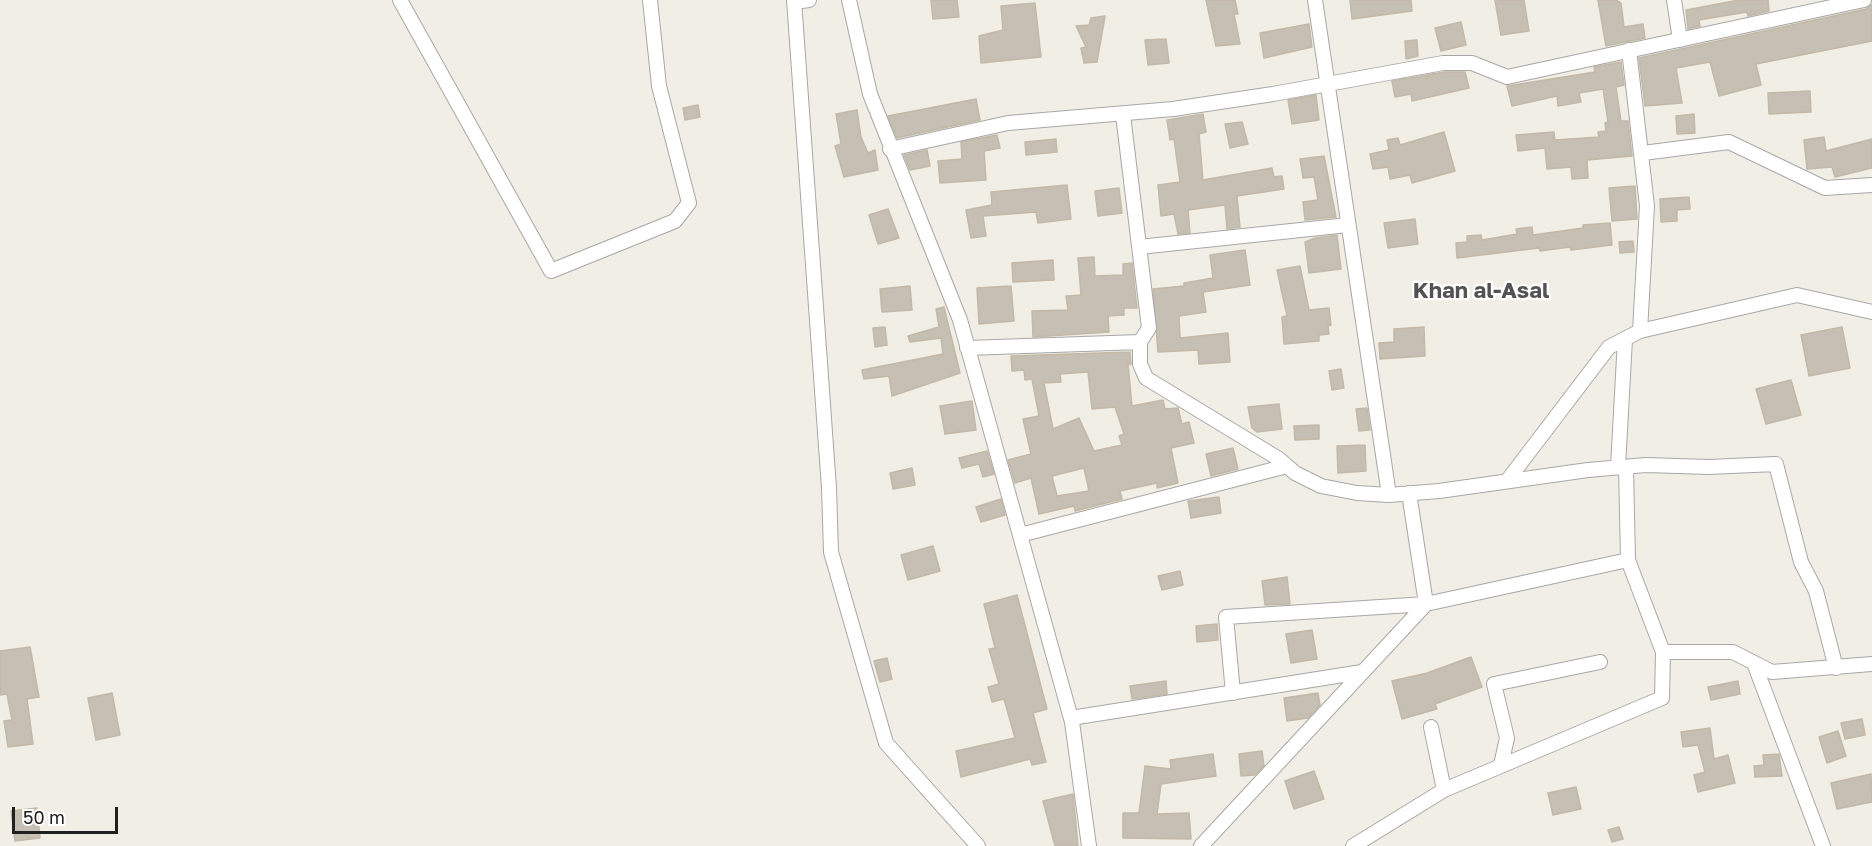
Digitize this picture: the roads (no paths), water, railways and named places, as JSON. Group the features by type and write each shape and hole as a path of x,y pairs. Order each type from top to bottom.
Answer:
{"street":[{"path":"400,0 551,271 675,221 689,203 659,86 650,0"},
{"path":"809,0 794,1 828,476 831,552 886,743 978,846"},
{"path":"849,0 870,94 960,320 1071,718 1089,846"},
{"path":"1315,0 1389,495"},
{"path":"1674,0 1680,40"},
{"path":"890,149 1008,123 1123,115 1327,84 1443,63 1472,63 1507,77 1864,0"},
{"path":"1629,50 1643,153 1647,206 1640,331"},
{"path":"1123,115 1149,328 1140,342 1140,364 1146,378 1279,459 1295,473 1322,486 1357,494 1409,493 1622,467 1776,464 1801,562 1816,591 1836,668"},
{"path":"1643,153 1729,142 1826,188 1872,185"},
{"path":"1139,248 1348,225"},
{"path":"1507,481 1609,347 1640,331 1797,295 1872,312"},
{"path":"1353,846 1444,789 1662,698 1663,652 1628,560 1622,467 1624,339"},
{"path":"967,348 1140,342"},
{"path":"1020,535 1287,466"},
{"path":"1409,493 1426,604"},
{"path":"1233,693 1226,617 1426,604 1628,560"},
{"path":"1201,846 1426,604"},
{"path":"1663,652 1734,652 1772,672 1872,664"},
{"path":"1501,765 1507,738 1494,684 1600,662"},
{"path":"1754,663 1823,846"},
{"path":"1071,718 1362,672"},
{"path":"1431,727 1444,789"}],"district":[{"name":"Khan al-Asal","path":"1481,291"}]}
